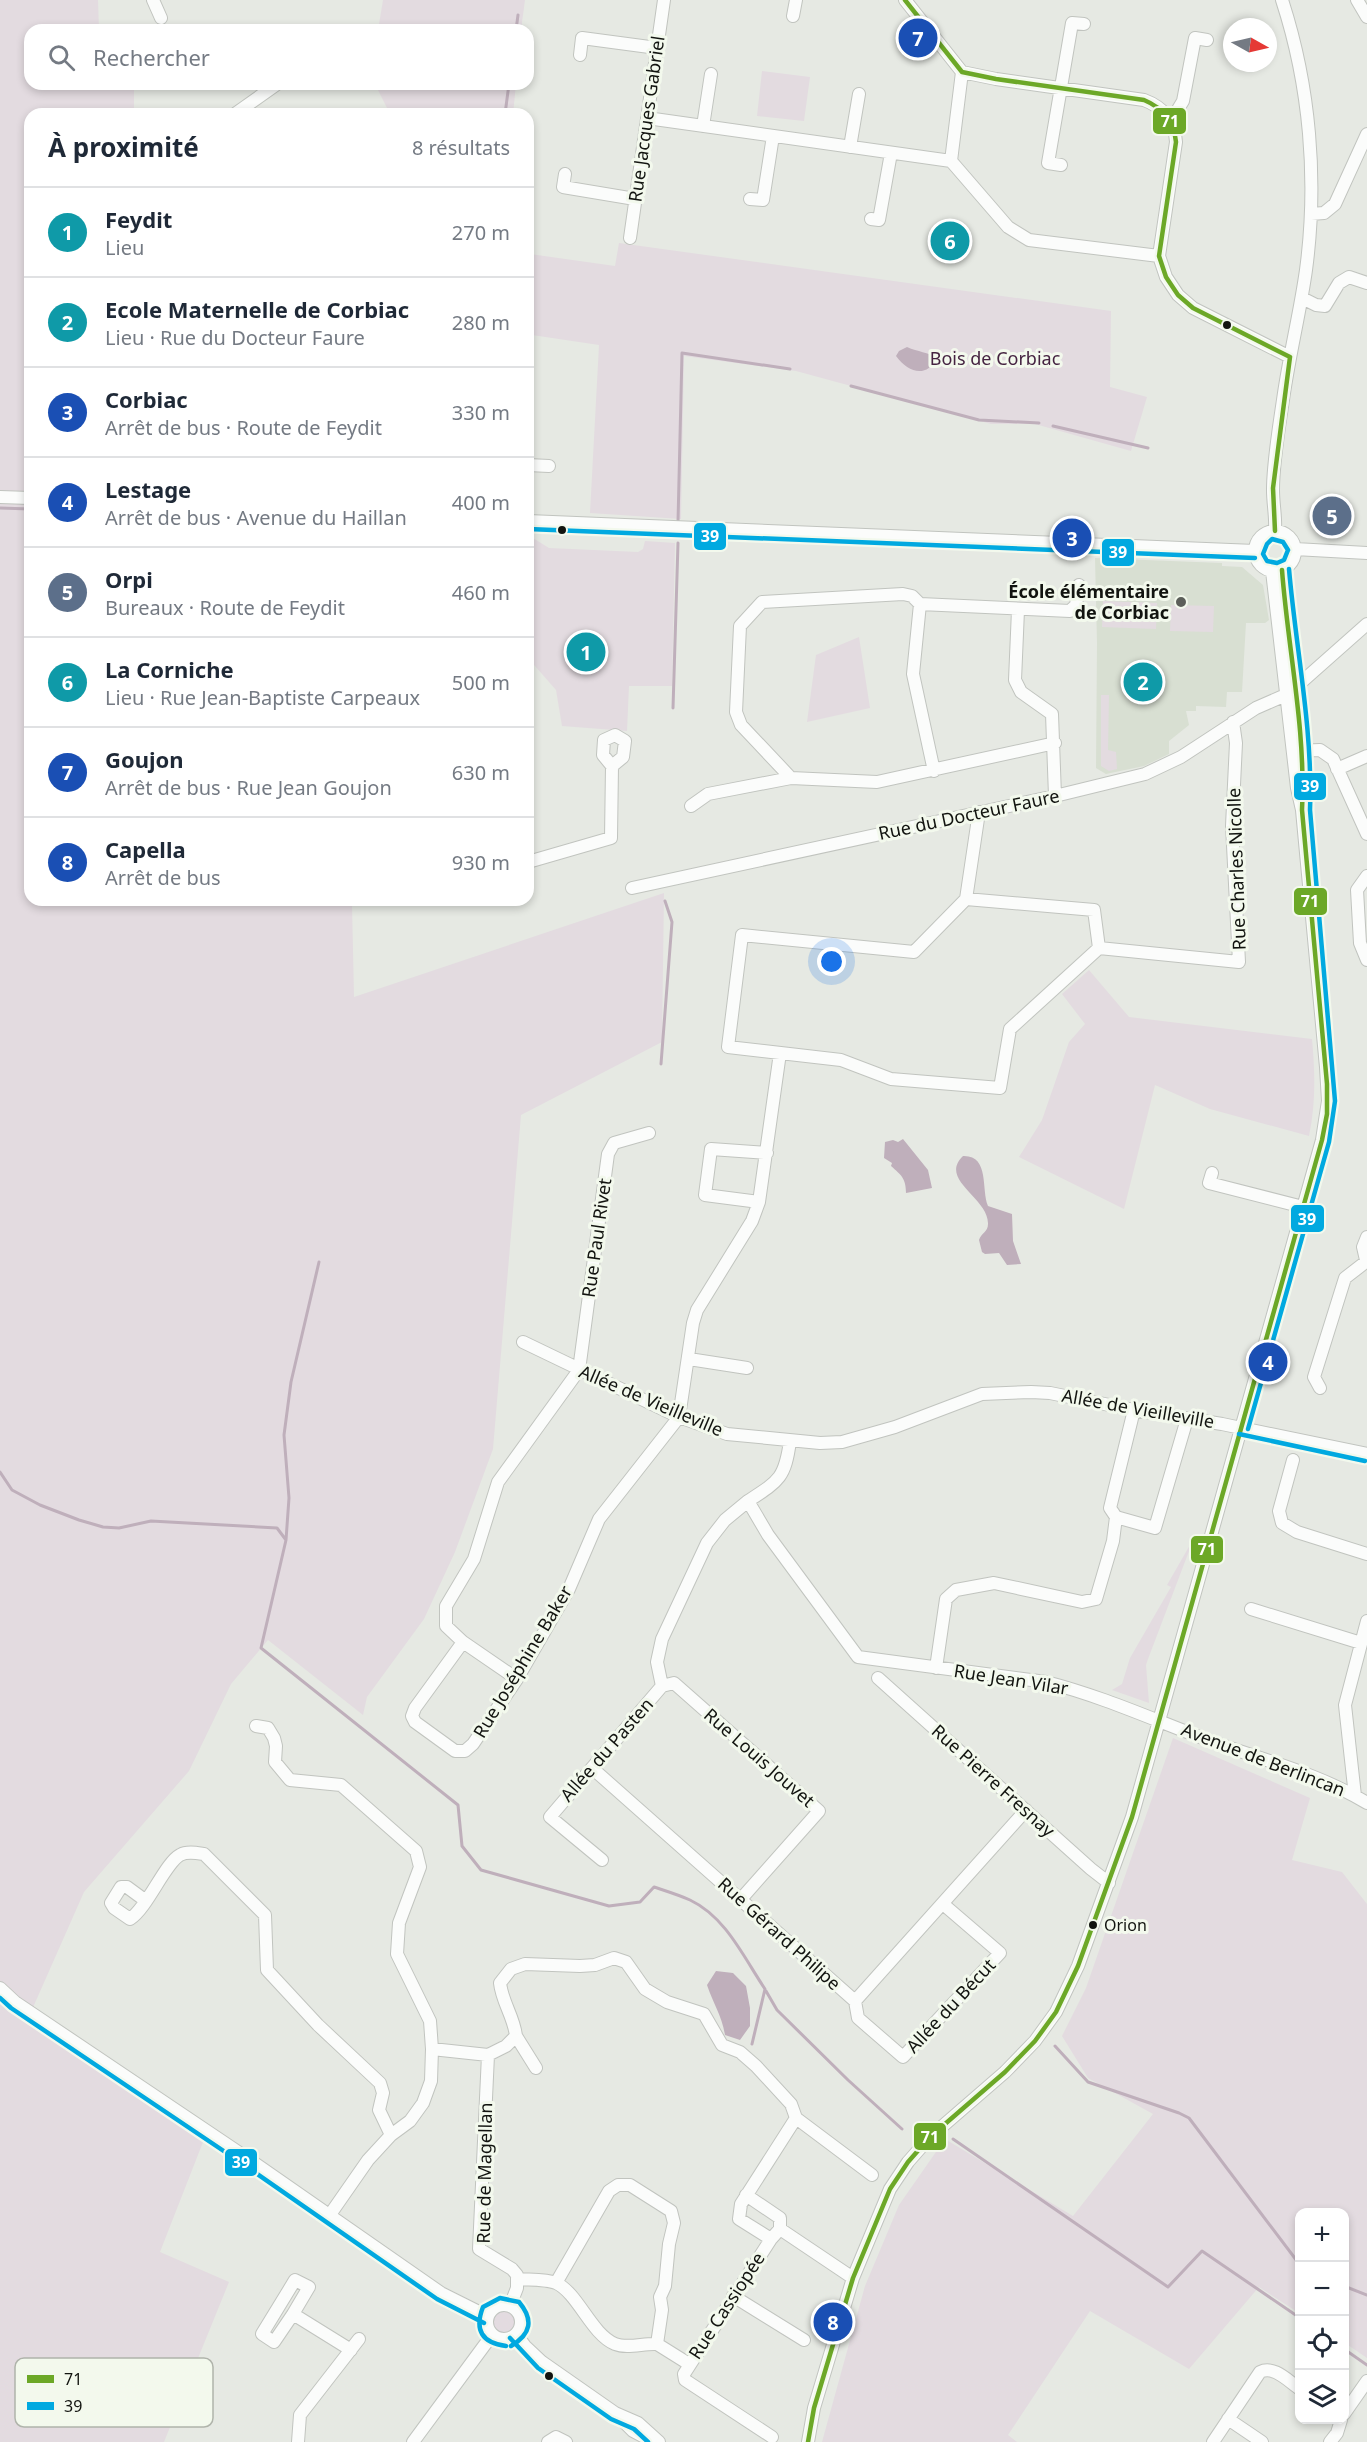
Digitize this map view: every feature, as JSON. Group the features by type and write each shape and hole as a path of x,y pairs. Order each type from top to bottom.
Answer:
{"street":[{"path":"153,0 161,18"},
{"name":"Rue Jacques Gabriel","path":"630,238 664,0"},
{"path":"793,16 796,0"},
{"path":"905,0 962,72 1144,100 1162,110 1171,120 1176,142 1159,256 1172,287 1193,308 1290,357"},
{"path":"1275,531 1273,488 1290,357 1302,298 1311,214 1311,157 1304,97 1293,39 1282,0"},
{"path":"1357,0 1367,18"},
{"path":"1061,165 1048,163 1060,88 1072,23 1084,24"},
{"path":"580,55 582,38 657,48"},
{"path":"1171,120 1183,100 1195,38 1207,40"},
{"path":"951,161 962,72"},
{"path":"703,126 711,74"},
{"path":"243,108 269,90"},
{"path":"850,147 859,94"},
{"path":"647,118 951,161 1008,227 1029,240 1159,256"},
{"path":"1311,214 1324,213 1335,204 1367,134"},
{"path":"750,199 763,200 773,136"},
{"path":"871,219 879,220 891,153"},
{"path":"565,174 563,188 635,199"},
{"path":"1302,298 1316,305 1325,306 1340,284 1349,278 1367,283"},
{"path":"534,465 549,466"},
{"path":"0,497 24,498"},
{"path":"534,521 1255,551"},
{"path":"1275,531 1288,536 1295,549 1294,558 1289,565 1277,571 1260,564 1255,551 1260,537 1275,531"},
{"path":"1295,549 1367,553"},
{"path":"808,2442 814,2408 853,2278 882,2204 908,2162 930,2137 1005,2072 1047,2025 1072,1983 1132,1817 1322,1140 1328,1101 1302,810 1297,788 1298,751 1277,571"},
{"path":"791,778 741,725 736,712 740,626 762,602 903,594 912,596 920,604 1070,611 1076,605 1079,585"},
{"path":"920,604 913,674 934,771"},
{"path":"1018,610 1015,680 1021,692 1052,714 1055,743 1055,796"},
{"name":"Rue du Docteur Faure","path":"632,888 1055,796 1145,774 1181,757 1256,708 1291,691 1367,624"},
{"name":"Rue Charles Nicolle","path":"1099,948 1239,962 1232,826 1236,743 1233,722"},
{"path":"691,806 708,794 791,778 877,782 1055,743"},
{"path":"1298,751 1315,749 1325,752 1333,759 1367,834"},
{"path":"1337,769 1367,756"},
{"path":"534,860 611,838 612,766"},
{"path":"966,899 1094,910 1099,948 1010,1029 999,1088 891,1079 841,1060 728,1047 742,935 914,952 966,899 979,812"},
{"path":"1367,876 1357,890 1360,943 1367,960"},
{"path":"679,1416 697,1310 752,1221 759,1202 780,1053"},
{"name":"Rue Paul Rivet","path":"579,1370 608,1154 614,1143 649,1133"},
{"path":"759,1202 705,1195 711,1149 767,1153"},
{"path":"1212,1173 1209,1182 1303,1207"},
{"path":"1320,1388 1314,1377 1345,1278 1367,1261 1363,1247 1367,1237"},
{"name":"Allée de Vieilleville","path":"524,1342 679,1416 727,1434 790,1442 842,1442 896,1427 982,1394 1050,1393 1134,1410 1241,1427 1367,1454"},
{"path":"689,1359 747,1368"},
{"path":"517,1678 463,1642 446,1626 446,1606 474,1559 498,1482 579,1370"},
{"path":"1134,1410 1110,1508 1116,1517 1155,1528 1187,1419"},
{"name":"Rue Joséphine Baker","path":"463,1642 415,1708 412,1716 415,1722 455,1751 465,1751 473,1744 517,1678 569,1589 599,1519 679,1416"},
{"path":"662,1686 657,1662 665,1632 706,1543 725,1520 777,1481 786,1468 790,1442"},
{"path":"1293,1460 1278,1511 1282,1523 1297,1532 1367,1554"},
{"name":"Rue Jean Vilar","path":"748,1501 768,1535 858,1657 1046,1682 1082,1692 1159,1720"},
{"path":"936,1668 946,1599 956,1590 994,1583 1082,1602 1096,1599 1113,1541 1116,1517"},
{"path":"1251,1609 1361,1643"},
{"path":"1355,1796 1345,1705 1366,1627"},
{"name":"Rue Pierre Fresnay","path":"878,1678 1109,1883"},
{"name":"Rue Louis Jouvet","path":"662,1686 674,1683 819,1811 741,1899"},
{"name":"Allée du Pasten","path":"602,1860 550,1817 662,1686"},
{"name":"Avenue de Berlincan","path":"1159,1720 1325,1782 1367,1803"},
{"path":"256,1726 268,1728 274,1738 275,1762 290,1780 341,1785 416,1851 420,1867 399,1923 397,1954 430,2021 431,2081 423,2103 410,2121 391,2134 368,2160 329,2216"},
{"name":"Rue Gérard Philipe","path":"592,1768 855,2001 1026,1810"},
{"path":"146,1901 179,1855 192,1852 204,1854 265,1915 267,1970 318,2025 380,2083 383,2093 379,2110 391,2134"},
{"name":"Allée du Bécut","path":"855,2001 858,2018 903,2057 1000,1953 943,1904"},
{"path":"536,2068 516,2036 515,2026 501,1993 500,1983 511,1969 525,1964 595,1965 614,1958 626,1962 645,1989 667,2002 704,2014 722,2045 740,2052 756,2066 791,2104 796,2118 872,2175"},
{"path":"0,1988 15,2002 441,2293 487,2316"},
{"path":"0,1997 15,2002"},
{"path":"432,2049 488,2055 506,2046 516,2036"},
{"name":"Rue de Magellan","path":"488,2055 479,2249 512,2269 518,2278"},
{"path":"771,2239 739,2219 741,2204 796,2118"},
{"path":"556,2283 609,2191 618,2185 630,2185 671,2211 674,2223 669,2244 665,2286 660,2297 662,2310 657,2344"},
{"path":"746,2195 780,2218 780,2229 853,2278"},
{"name":"Rue Cassiopée","path":"687,2369 733,2296 780,2229"},
{"path":"510,2306 518,2278 556,2283 606,2339 617,2345 657,2344 687,2369 685,2380 772,2437"},
{"path":"295,2280 309,2287 293,2314 274,2342 262,2334 295,2280"},
{"path":"733,2296 804,2340"},
{"path":"496,2306 510,2306 520,2316 520,2325 516,2334 502,2339 492,2335 488,2328 487,2316 496,2306"},
{"path":"293,2314 351,2350"},
{"path":"516,2334 542,2362 615,2413 633,2431 654,2442"},
{"path":"413,2442 492,2335"},
{"path":"298,2442 300,2415 359,2339"},
{"path":"1213,2442 1260,2372 1264,2370 1274,2372 1295,2386"},
{"path":"1349,2407 1367,2381"},
{"path":"615,2413 638,2423 659,2442"},
{"path":"1228,2419 1262,2442"},
{"path":"1330,2442 1337,2433 1340,2424"},
{"path":"548,2442 556,2437 566,2442"}],"shaded area":[{"path":"907,347 937,358 928,369 917,371 911,369 896,356 899,351"},
{"path":"1095,558 1222,563 1222,566 1242,567 1263,585 1269,620 1265,623 1246,623 1242,692 1227,692 1226,707 1196,706 1196,711 1186,711 1189,725 1169,741 1169,754 1144,766 1106,774 1096,768"},
{"path":"903,1139 928,1170 932,1188 906,1193 902,1177 891,1166 892,1163 884,1158 885,1142 893,1140 898,1142"},
{"path":"963,1156 972,1157 981,1167 988,1206 1012,1214 1013,1241 1021,1264 1007,1265 999,1253 985,1254 982,1252 979,1240 988,1224 981,1206 960,1181 957,1173 957,1165"},
{"path":"716,1971 733,1973 746,1986 750,2026 740,2040 725,2035 707,1985"}],"green space":[{"path":"0,0 98,0 99,24 24,24 24,90 134,90 134,108 24,108 24,906 352,906 354,997 664,893 662,1042 521,1115 493,1449 455,1552 424,1619 367,1697 363,1715 268,1640 231,1684 189,1771 84,1892 27,2021 203,2142 160,2252 229,2282 198,2358 15,2358 15,2427 170,2427 164,2442 0,2442"},
{"path":"383,0 525,0 522,24 379,24"},
{"path":"762,71 810,77 804,121 757,116"},
{"path":"378,90 515,90 514,108 387,108"},
{"name":"Bois de Corbiac","path":"619,243 1111,311 1110,387 1147,397 1131,451 1035,424 991,424 796,371 684,356 681,519 590,513 599,345 534,335 534,255 615,266"},
{"path":"534,539 549,548 638,552 643,549 645,541 675,543 672,686 629,686 627,731 562,726 556,690 534,665"},
{"path":"1103,601 1157,603 1156,629 1102,627"},
{"path":"1171,605 1214,606 1213,632 1170,631"},
{"path":"859,637 870,708 807,722 816,655"},
{"path":"1101,695 1109,695 1108,750 1116,752 1117,769 1109,771 1101,766"},
{"path":"1089,970 1129,1017 1312,1039 1314,1087 1309,1136 1210,1109 1155,1085 1124,1209 1019,1157 1042,1120 1069,1042 1085,1024 1062,994"},
{"path":"1194,1538 1146,1665 1149,1703 1112,1690 1122,1684 1130,1658 1171,1587 1167,1585"},
{"path":"1173,1738 1310,1798 1292,1860 1342,1872 1367,1904 1367,2358 1349,2346 1349,2208 1295,2208 1295,2310 1259,2287 1189,2369 1090,2311 1008,2435 1017,2442 822,2442 865,2286 899,2205 945,2139 1073,2216 1153,2114 1088,2078 1062,2036 1086,1988"},
{"path":"504,2311 512,2314 515,2322 512,2330 504,2333 496,2330 493,2322 496,2314"}],"waterway":[{"path":"517,24 518,15"},
{"path":"506,108 508,90"},
{"path":"678,522 682,353 790,369"},
{"path":"851,386 979,420 1039,423"},
{"path":"1053,426 1148,448"},
{"path":"0,508 24,509"},
{"path":"673,708 678,543"},
{"path":"661,1064 672,922 665,901"},
{"path":"286,1540 289,1498 284,1435 291,1382 319,1262"},
{"path":"0,1472 12,1490 40,1505 103,1527 119,1528 151,1521 277,1528 286,1540 261,1648 458,1805 462,1846 481,1870 609,1906 640,1902 654,1887 686,1898 703,1907 724,1927 765,1989 752,2044"},
{"path":"766,1991 777,2010 902,2129"},
{"path":"1055,2046 1088,2082 1189,2118 1298,2262"},
{"path":"953,2139 1168,2287 1202,2251 1297,2316"},
{"path":"1349,2288 1367,2295"},
{"path":"1349,2352 1367,2365"}],"transit line":[{"name":"71","path":"905,0 962,72 1144,100 1162,111 1173,128 1176,142 1159,256 1166,277 1178,295 1193,308 1290,357"},
{"name":"71","path":"1275,531 1273,488 1290,357"},
{"name":"39","path":"534,529 1255,558"},
{"name":"39","path":"1272,539 1283,542 1288,550 1284,560 1277,563 1267,561 1263,554 1272,539"},
{"name":"39","path":"1248,1429 1329,1142 1335,1101 1310,810 1307,720 1289,569"},
{"name":"71","path":"808,2442 814,2408 853,2278 890,2189 908,2162 930,2137 1005,2072 1035,2041 1056,2012 1078,1966 1132,1817 1322,1140 1327,1114 1327,1084 1302,810 1303,780 1299,720 1282,570"},
{"name":"39","path":"1239,1434 1365,1461"},
{"name":"39","path":"0,1998 11,2008 243,2164 437,2299 484,2323"},
{"name":"39","path":"506,2346 491,2342 486,2338 482,2334 479,2322 483,2307 500,2298 519,2302 527,2315 526,2332 511,2346"},
{"name":"39","path":"510,2338 538,2368 611,2419 634,2429 648,2442"}],"place":[{"name":"Goujon","path":"918,38"},
{"name":"La Corniche","path":"950,241"},
{"name":"Orpi","path":"1332,516"},
{"name":"Corbiac","path":"1072,538"},
{"name":"École élémentaire de Corbiac","path":"1181,602"},
{"name":"Feydit","path":"586,652"},
{"name":"Ecole Maternelle de Corbiac","path":"1143,682"},
{"name":"Lestage","path":"1268,1362"},
{"name":"Orion","path":"1093,1925"},
{"name":"Capella","path":"833,2322"}]}
